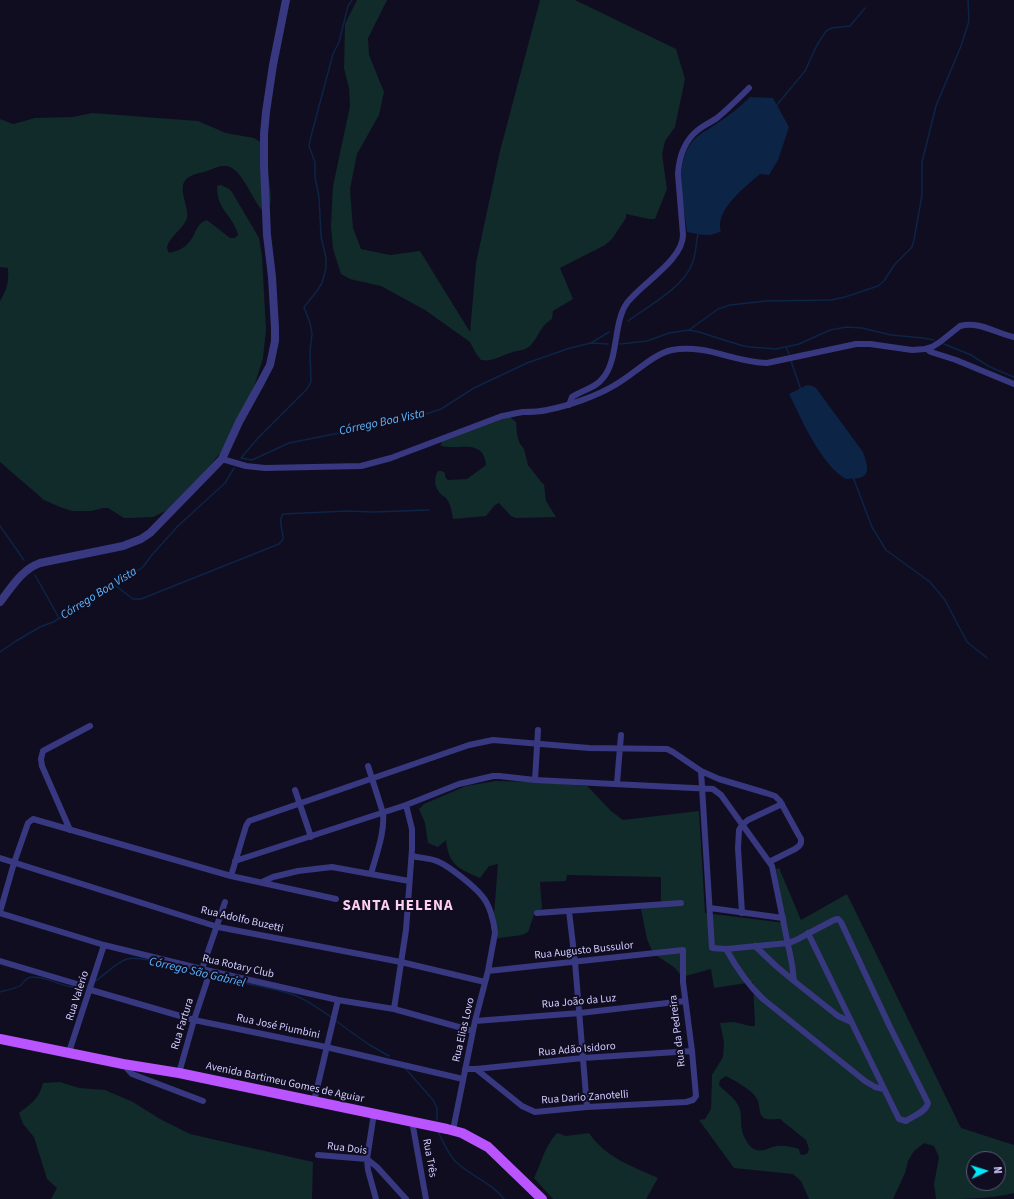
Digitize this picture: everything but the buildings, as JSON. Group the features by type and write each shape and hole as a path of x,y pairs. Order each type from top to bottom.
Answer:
{"main road":[{"name":"Avenida Bartimeu Gomes de Aguiar","path":"0,1039 123,1064 179,1073 446,1129 478,1141 488,1147 542,1199"}],"street":[{"path":"0,601 27,569 40,563 117,548 141,539 155,528 222,459 239,422 270,365 275,341 272,277 267,235 264,134 273,65 286,0"},
{"path":"569,405 572,397 597,384 608,372 622,317 628,302 675,256 681,245 683,236 678,174 680,159 686,144 691,136 717,117 749,88"},
{"path":"222,459 246,466 265,468 361,466 391,458 502,416 521,412 545,411 569,405 615,386 658,355 669,350 682,348 705,350 754,363 767,363 856,344 870,344 912,350 927,349 940,342 960,326 964,325 974,324 1014,337"},
{"path":"927,349 931,352 956,360 1014,384"},
{"path":"70,830 42,766 41,754 43,751 90,726"},
{"path":"535,780 538,730"},
{"path":"617,783 621,735"},
{"path":"231,876 246,826 249,822 480,742 493,740 620,749 667,749 674,752 701,771 714,777 775,796 782,804 801,839 801,843 795,849 769,862"},
{"path":"368,766 383,813 383,828 371,874"},
{"path":"701,771 712,948 788,943 796,941 808,934 836,919 841,922 890,1027 927,1100 928,1105 923,1111 906,1121 899,1119 808,934"},
{"path":"235,861 383,813 459,784 477,779 498,776 535,780 713,789 721,795 774,871 794,981"},
{"path":"713,789 714,777"},
{"path":"295,790 311,837"},
{"path":"742,913 738,834 742,825 748,820 782,804"},
{"path":"394,1009 406,930 412,856 412,829 406,805"},
{"path":"0,913 14,862 28,823 31,820 37,819 70,830 231,876 336,899"},
{"name":"Rua Elias Lovo","path":"412,856 438,862 447,866 483,896 495,928 488,971 465,1068 446,1129"},
{"name":"Rua Adolfo Buzetti","path":"0,858 218,927 401,962 485,982"},
{"path":"262,882 273,877 298,870 322,867 345,868 409,880"},
{"path":"202,969 218,927 225,902"},
{"path":"537,913 681,903"},
{"path":"710,908 783,918"},
{"path":"569,910 580,1013 587,1107"},
{"name":"Rua Rotary Club","path":"0,913 104,945 338,1000 394,1009 473,1031"},
{"name":"Rua Valerio","path":"69,1052 92,986 104,945"},
{"path":"755,946 776,966 838,1016 851,1022"},
{"path":"726,948 742,976 763,999 865,1081 875,1087 884,1089"},
{"name":"Rua Augusto Bussulor","path":"488,971 683,950"},
{"name":"Rua da Pedreira","path":"683,950 683,982 696,1096 693,1100 686,1102"},
{"path":"0,961 77,984"},
{"name":"Rua Fartura","path":"179,1073 207,981"},
{"name":"Rua José Piumbini","path":"92,986 194,1020 462,1078"},
{"path":"314,1101 338,1000"},
{"name":"Rua João da Luz","path":"475,1021 580,1013 685,1001"},
{"name":"Rua Adão Isidoro","path":"465,1068 476,1070 583,1058 692,1052"},
{"path":"123,1064 132,1074 203,1101"},
{"name":"Rua Dario Zanotelli","path":"476,1070 513,1100 530,1111 535,1112 587,1107 686,1102"},
{"path":"374,1113 367,1159 374,1198"},
{"name":"Rua Três","path":"412,1121 426,1199"},
{"name":"Rua Dois","path":"318,1155 367,1159 377,1167 406,1199"}],"green space":[{"path":"357,0 387,0 368,38 369,55 384,92 379,115 357,154 350,189 353,228 361,249 390,255 420,251 470,332 476,263 500,151 540,0 575,0 676,49 685,79 675,127 665,141 662,154 667,189 655,219 626,214 626,218 612,239 605,245 560,268 573,299 553,311 552,319 540,331 534,342 526,348 492,359 481,360 470,342 425,310 381,286 350,279 341,274 333,249 331,226 333,186 350,106 349,88 344,68 345,24"},
{"path":"92,113 198,121 226,133 254,138 262,143 270,184 270,206 266,210 262,210 237,172 226,166 199,173 187,178 184,182 183,194 187,218 170,240 167,248 169,253 183,248 191,239 198,226 207,220 230,238 235,238 238,235 233,222 222,207 217,186 221,185 229,189 259,238 262,256 266,330 263,358 255,384 235,435 190,490 170,509 153,517 124,518 108,508 91,511 72,511 60,507 44,500 0,462 0,301 8,281 8,268 0,267 0,119 13,124 35,118 73,117"},
{"path":"505,416 516,422 517,435 519,442 524,449 528,465 544,484 546,501 556,517 516,518 511,516 499,503 495,505 486,516 453,519 449,503 437,490 435,484 438,471 445,473 445,477 448,480 467,479 486,465 481,451 476,448 441,446 442,440"},
{"path":"496,781 587,786 611,811 623,820 699,811 705,913 785,923 776,869 779,868 801,920 847,894 961,1128 1014,1145 1014,1193 986,1198 936,1199 934,1184 939,1157 934,1146 924,1143 914,1151 908,1161 905,1173 893,1199 809,1199 801,1181 793,1174 734,1168 699,1120 705,1119 711,1109 712,1075 723,1057 724,1042 720,1023 734,1022 755,1026 753,982 714,988 711,969 682,977 675,968 653,953 647,939 640,907 661,906 661,877 567,875 566,881 540,882 542,909 535,912 528,932 522,935 492,939 498,864 489,866 480,878 466,872 452,861 447,849 446,840 438,847 428,843 425,823 419,809 424,804 466,786","holes":["726,1076 753,1093 757,1099 761,1116 767,1119 780,1119 806,1140 809,1149 807,1154 800,1154 799,1149 785,1146 777,1146 764,1150 756,1150 751,1147 747,1142 741,1127 738,1105 734,1099 719,1085 720,1080"]},
{"path":"60,1082 79,1088 105,1090 133,1102 160,1119 190,1134 313,1162 312,1199 51,1199 57,1188 47,1179 34,1137 23,1124 19,1113 37,1097 43,1083"},
{"path":"557,1133 566,1136 589,1133 603,1149 611,1155 658,1178 646,1199 553,1199 534,1178 546,1149"}],"water":[{"path":"750,97 773,98 789,127 778,160 769,175 760,174 740,192 727,207 722,215 720,223 721,231 709,235 687,232 681,181 684,156 690,145 698,136 730,115"},
{"path":"807,385 816,388 863,452 867,471 861,478 846,479 837,472 820,453 806,429 789,394"}],"waterway":[{"path":"352,0 348,6 339,42 333,54 309,146 315,162 315,177 319,197 321,236 326,258 326,268 322,283 304,307 310,323 312,334 310,351 311,382 307,389 258,438 241,458 252,460 289,443 400,421 429,413 441,409 474,388 527,363 570,348 591,343 608,344"},
{"path":"689,330 718,309 730,305 766,301 831,300 878,286 884,281 895,264 912,247 922,195 922,162 936,106 961,46 969,21 968,0"},
{"path":"776,106 805,71 817,45 826,31 832,28 850,26 865,8"},
{"path":"628,321 664,296 681,281 692,264 698,234"},
{"name":"Córrego Boa Vista","path":"620,344 647,341 669,333 689,330 740,345 776,349 799,344 830,330 847,327 862,328 891,335 934,340"},
{"path":"591,343 609,332"},
{"name":"Córrego Boa Vista","path":"944,344 971,355 990,367 1014,377"},
{"name":"Córrego Boa Vista","path":"786,347 789,354"},
{"path":"791,361 801,390"},
{"name":"Córrego Boa Vista","path":"0,652 40,627 53,622 112,588 143,567 178,526 225,483 234,468"},
{"path":"853,477 872,527 886,550 930,582 945,600 967,642 987,658"},
{"path":"116,586 133,599 141,599 279,544 283,539 281,522 283,514 347,511 373,512 429,510"},
{"path":"0,526 24,560"},
{"path":"35,575 59,618"},
{"name":"Córrego São Gabriel","path":"94,982 114,966 127,959 142,959 193,973 288,993 305,1000 331,1017"},
{"name":"Córrego São Gabriel","path":"0,992 19,986 26,979 31,977 39,977 73,987 89,985"},
{"name":"Córrego São Gabriel","path":"336,1021 368,1044 389,1056"},
{"name":"Córrego São Gabriel","path":"405,1068 433,1100 437,1108 437,1120"},
{"name":"Córrego São Gabriel","path":"438,1132 452,1158 467,1171 487,1183 504,1199"}],"district":[{"name":"SANTA HELENA","path":"398,907"}]}
